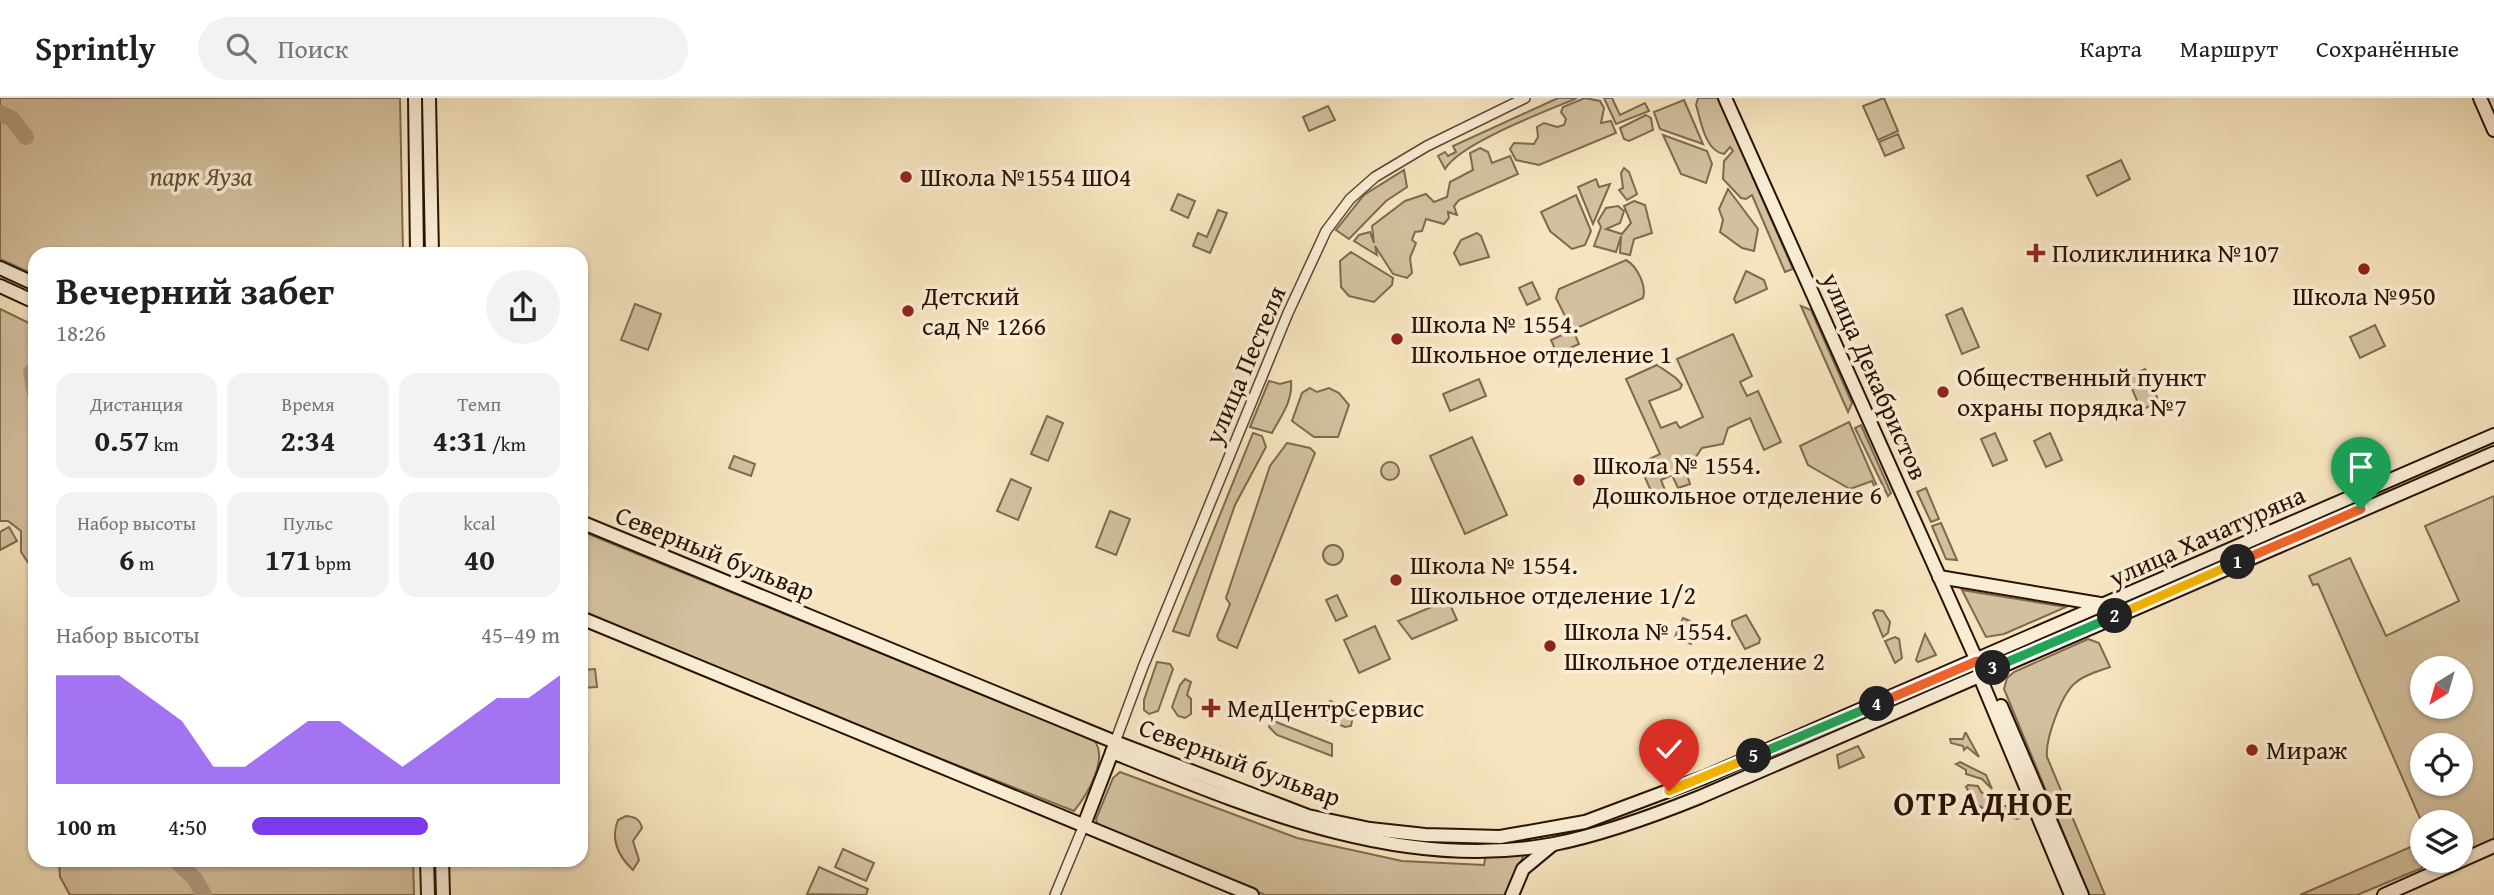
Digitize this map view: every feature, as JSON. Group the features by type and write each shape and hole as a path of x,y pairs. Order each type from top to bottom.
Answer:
{"main road":[{"path":"415,98 417,247"},
{"path":"429,98 432,247"},
{"name":"улица Декабристов","path":"1725,98 1980,667 1990,679 2082,895"},
{"path":"2480,98 2494,130"},
{"path":"0,268 28,281"},
{"path":"0,286 28,299"},
{"name":"улица Хачатуряна","path":"1980,667 2106,605 2494,435"},
{"name":"улица Хачатуряна","path":"1980,667 2494,453"},
{"name":"Северный бульвар","path":"588,525 1300,824 1359,840 1421,848 1510,849 1553,844 1631,823 1690,801 1980,667"},
{"path":"1939,577 2106,605"},
{"path":"588,621 1252,895"},
{"name":"Северный бульвар","path":"1114,747 1308,816 1370,830 1500,837 1585,822 1980,667"},
{"name":"улица Декабристов","path":"1980,667 1982,682 2071,895"},
{"path":"1084,825 1114,747"},
{"path":"1512,895 1523,869 1553,844"},
{"path":"2384,895 2494,846"},
{"path":"427,867 428,895"},
{"path":"442,867 443,895"}],"street":[{"name":"улица Пестеля","path":"1114,747 1138,680 1288,313 1326,231 1350,199 1375,177 1427,145 1525,98"},
{"path":"1055,895 1084,825"}],"green space":[{"name":"парк Яуза","path":"0,98 400,98 403,247 28,247 28,272 0,259"},
{"path":"1558,98 1577,98 1485,139 1454,159 1445,169 1438,156 1445,152 1448,156 1456,152 1453,146"},
{"path":"1585,98 1600,101 1604,108 1601,123 1611,121 1616,133 1539,165 1516,160 1510,149 1514,143 1534,144 1538,137 1537,127 1544,123 1557,127 1564,125 1566,119 1561,112 1563,107"},
{"path":"1604,98 1612,98 1620,115 1645,103 1649,111 1616,124"},
{"path":"1698,98 1718,98 1793,269 1785,272 1752,195 1746,199 1741,198 1723,179 1724,161 1733,151 1730,147 1724,154 1718,152 1708,141 1696,105"},
{"path":"1884,98 1898,131 1878,140 1863,106"},
{"path":"1684,100 1703,144 1660,129 1654,112"},
{"path":"1328,106 1335,120 1309,131 1303,117"},
{"path":"1646,115 1651,118 1653,130 1629,141 1624,139 1620,128"},
{"path":"1898,134 1904,148 1885,156 1879,142"},
{"path":"1663,135 1707,151 1712,164 1706,183 1681,174"},
{"path":"1480,148 1488,152 1492,163 1510,156 1518,174 1459,200 1454,206 1457,215 1448,212 1449,218 1444,224 1426,219 1422,231 1415,232 1412,240 1416,243 1410,258 1412,273 1407,278 1393,274 1375,246 1377,255 1354,241 1359,235 1370,232 1374,243 1372,226 1405,201 1426,194 1434,202 1447,197 1450,182 1473,170 1470,153"},
{"path":"2121,160 2130,179 2097,196 2087,176"},
{"path":"1624,168 1629,172 1637,194 1627,200 1619,190 1623,188 1621,173"},
{"path":"1404,170 1407,187 1386,201 1349,239 1336,230 1364,195"},
{"path":"1596,179 1599,187 1610,184 1593,224 1578,187"},
{"path":"1728,189 1758,229 1754,251 1742,248 1720,232 1723,220 1719,209"},
{"path":"1178,194 1195,201 1188,218 1171,210"},
{"path":"1576,195 1591,231 1585,245 1572,249 1550,231 1541,212"},
{"path":"1634,201 1645,205 1652,233 1634,239 1630,255 1620,253 1621,236 1616,252 1594,246 1601,227 1598,221 1606,208 1618,206 1624,211 1620,223 1606,229 1622,234 1631,223 1624,206"},
{"path":"1218,210 1227,213 1210,253 1193,246 1198,233 1207,237"},
{"path":"1477,233 1481,236 1489,257 1460,265 1454,253 1461,240"},
{"path":"1351,252 1393,278 1392,285 1374,302 1349,296 1341,287 1340,261"},
{"path":"1626,260 1640,277 1644,288 1643,298 1577,328 1570,326 1556,298 1559,289"},
{"path":"1746,271 1764,280 1767,289 1736,303 1734,299"},
{"path":"1532,282 1540,299 1527,305 1519,288"},
{"path":"635,304 661,314 648,350 621,340"},
{"path":"1801,306 1811,310 1852,403 1848,412"},
{"path":"1962,308 1979,347 1962,354 1946,315"},
{"path":"0,309 28,323 28,562 21,552 21,531 8,521 0,521"},
{"path":"2375,325 2385,346 2360,358 2350,337"},
{"path":"1573,330 1579,344 1557,354 1551,340"},
{"path":"1733,334 1752,376 1740,382 1747,396 1758,391 1781,442 1764,450 1750,418 1728,428 1723,444 1702,448 1693,461 1682,458 1690,484 1678,488 1672,475 1661,480 1667,495 1655,500 1639,464 1660,454 1626,379 1657,365 1676,378 1682,385 1680,389 1649,401 1661,428 1676,422 1680,428 1703,417 1677,359"},
{"path":"2145,369 2159,402 2141,410 2127,377"},
{"path":"1479,379 1486,396 1450,411 1443,394"},
{"path":"1269,381 1280,384 1291,381 1288,402 1272,433 1250,427"},
{"path":"1310,388 1317,392 1329,388 1339,393 1349,405 1338,437 1314,437 1292,421 1302,393"},
{"path":"1047,416 1063,423 1048,461 1031,454"},
{"path":"1849,422 1882,498 1880,501 1872,481 1850,489 1808,465 1800,446"},
{"path":"1861,425 1891,493 1888,496 1855,428"},
{"path":"1894,426 1910,463 1905,466 1889,429"},
{"path":"1253,433 1262,436 1266,447 1235,505 1189,636 1173,631"},
{"path":"1995,433 2007,460 1993,466 1981,439"},
{"path":"2050,433 2062,460 2046,467 2034,441"},
{"path":"1472,437 1507,515 1465,534 1430,456"},
{"path":"1287,443 1310,448 1315,453 1237,648 1219,640 1217,636 1230,604 1226,598 1270,466"},
{"path":"734,456 755,464 751,476 729,468"},
{"path":"1390,462 1396,465 1399,471 1396,477 1390,480 1384,477 1381,471 1384,465"},
{"path":"1011,479 1031,488 1018,520 997,511"},
{"path":"1926,488 1939,519 1931,522 1917,492"},
{"path":"2494,496 2494,839 2473,849 2473,810 2416,810 2410,796 2473,796 2473,733 2410,733 2410,795 2318,584 2313,585 2309,576 2350,558 2386,636 2459,601 2425,526"},
{"path":"1110,511 1130,519 1116,555 1096,547"},
{"path":"1941,523 1957,560 1946,559 1932,526"},
{"path":"9,527 17,541 0,550 0,532"},
{"path":"588,534 1094,740 1098,748 1098,767 1090,787 1074,811 760,688 588,616"},
{"path":"1329,545 1337,545 1343,555 1337,565 1329,565 1323,559 1323,551"},
{"path":"1962,590 2066,607 2004,634 1986,637"},
{"path":"1337,595 1347,616 1336,621 1326,600"},
{"path":"1448,600 1457,620 1412,639 1398,621"},
{"path":"1876,610 1883,611 1890,622 1888,633 1883,637 1873,613"},
{"path":"1746,615 1760,639 1759,643 1745,649 1732,621"},
{"path":"1683,618 1699,625 1691,644 1675,637"},
{"path":"1375,626 1390,659 1359,673 1344,640"},
{"path":"1925,634 1936,655 1918,662 1916,660"},
{"path":"1895,637 1899,639 1902,658 1895,663 1885,641"},
{"path":"2088,639 2099,643 2110,667 2082,678 2069,690 2051,730 2047,757 2105,895 2089,895 2004,689 2007,678 2014,672"},
{"path":"1157,662 1170,664 1173,669 1158,711 1149,714 1144,710 1144,700"},
{"path":"595,669 597,687 588,688 588,670"},
{"path":"1185,679 1191,682 1187,695 1191,699 1191,714 1185,718 1178,716 1172,707"},
{"path":"1330,701 1354,711 1351,726 1345,727 1323,718 1322,712"},
{"path":"1271,720 1332,744 1332,756 1277,735 1269,727"},
{"path":"1965,733 1979,757 1967,747 1964,750 1963,746 1951,743 1950,739 1963,739"},
{"path":"1858,746 1864,757 1839,768 1837,755"},
{"path":"1960,762 1986,775 1992,789 1982,779 1966,774 1966,770 1956,764"},
{"path":"1120,772 1297,838 1402,861 1484,865 1486,854 1525,852 1507,895 1265,895 1098,826 1096,819 1113,778"},
{"path":"1978,786 1981,792 1996,800 1994,810 1977,804 1966,787"},
{"path":"2002,806 2016,806 2022,817 2017,819 1999,813"},
{"path":"626,816 637,819 642,828 633,841 639,860 633,870 623,859 615,841 618,820"},
{"path":"2410,847 2410,873 2357,895 2300,895"},
{"path":"843,849 874,863 866,881 835,867"},
{"path":"59,867 413,867 414,895 70,895 60,877"},
{"path":"819,867 868,889 866,895 807,894"}],"waterway":[{"path":"0,113 12,119 26,137"},
{"path":"182,867 195,879 204,895"}],"place":[{"name":"Школа №1554 ШО4","path":"906,177"},
{"name":"Поликлиника №107","path":"2036,253"},
{"name":"Школа №950","path":"2364,269"},
{"name":"Детский сад № 1266","path":"908,311"},
{"name":"Школа № 1554. Школьное отделение 1","path":"1397,339"},
{"name":"Общественный пункт охраны порядка №7","path":"1943,392"},
{"name":"Школа № 1554. Дошкольное отделение 6","path":"1579,480"},
{"name":"Школа № 1554. Школьное отделение 1/2","path":"1396,580"},
{"name":"Школа № 1554. Школьное отделение 2","path":"1550,646"},
{"name":"МедЦентрСервис","path":"1211,708"},
{"name":"Мираж","path":"2252,750"}],"district":[{"name":"ОТРАДНОЕ","path":"1984,803"}],"route":[{"path":"1669,791 1977,661 1982,673 2361,509"}]}
